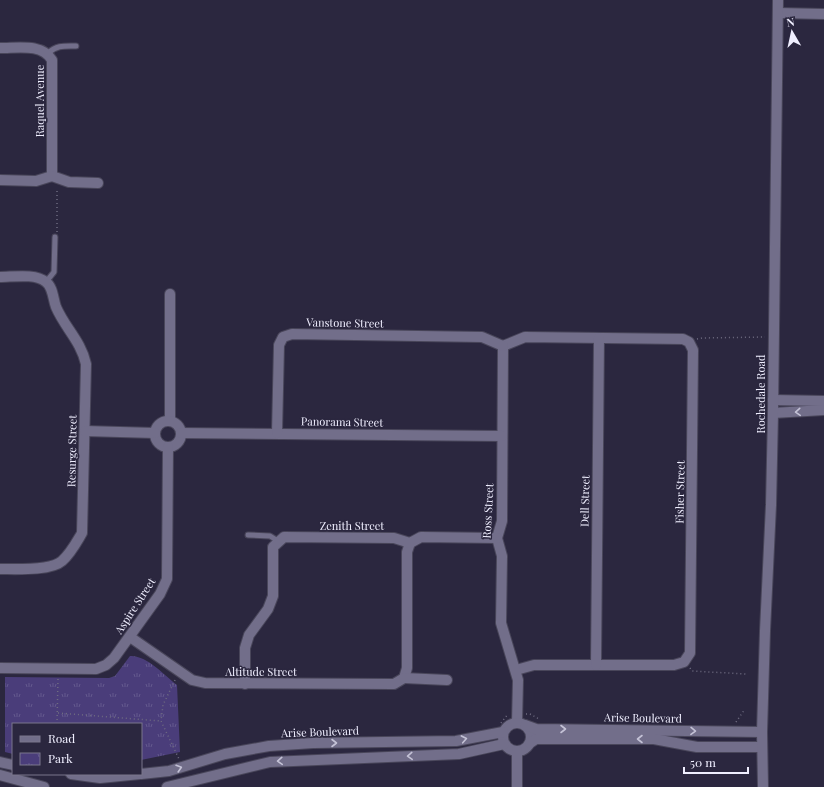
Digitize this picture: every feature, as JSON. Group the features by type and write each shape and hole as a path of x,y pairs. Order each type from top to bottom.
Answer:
{"street":[{"name":"Rochedale Road","path":"763,787 762,732 764,631 771,505 773,413 778,0"},
{"path":"778,13 824,14"},
{"name":"Raquel Avenue","path":"0,48 32,48 48,53 52,60 55,176"},
{"path":"0,180 36,181 55,176 69,182 98,183"},
{"path":"0,277 38,278 46,282"},
{"name":"Resurge Street","path":"0,569 48,567 61,562 72,551 82,533 86,364 83,350 62,319 51,290 46,282"},
{"path":"170,294 170,421"},
{"name":"Vanstone Street","path":"277,433 278,345 283,337 292,334 482,337 503,346"},
{"path":"503,346 525,337 683,339 689,342"},
{"name":"Dell Street","path":"596,665 599,338"},
{"name":"Fisher Street","path":"684,662 690,652 693,350 689,342"},
{"name":"Ross Street","path":"503,346 502,521 497,538 502,556 501,623 502,632 516,670 521,724"},
{"path":"773,400 824,401"},
{"path":"773,413 824,410"},
{"path":"170,421 178,425 181,433 179,441 168,447 159,442 156,433 160,424 170,421"},
{"path":"85,431 156,433"},
{"name":"Panorama Street","path":"181,433 502,436"},
{"name":"Aspire Street","path":"0,668 96,669 106,666 130,637 160,594 167,579 168,447"},
{"name":"Zenith Street","path":"278,541 284,537 394,538 410,544"},
{"path":"404,678 407,668 408,552 410,544 421,537 497,538"},
{"path":"245,684 245,648 249,635 268,609 273,596 273,547 278,541"},
{"name":"Altitude Street","path":"130,637 192,680 206,683 394,684 404,678 447,680"},
{"path":"516,670 534,665 674,665 684,662"},
{"path":"521,724 530,733 530,743 525,749 518,751 510,750 504,744 503,732 509,725 521,724"},
{"name":"Arise Boulevard","path":"521,724 536,729 762,732"},
{"name":"Arise Boulevard","path":"142,774 169,771 225,754 269,746 313,743 456,741 503,732"},
{"name":"Arise Boulevard","path":"530,743 536,739 654,738 697,747 762,747"},
{"path":"167,787 270,762 459,754 504,744"},
{"path":"517,787 518,751"},
{"path":"0,762 12,765"},
{"path":"0,775 44,787"},
{"name":"Arise Boulevard","path":"78,775 100,778 130,775"}],"lane":[{"path":"48,53 54,48 61,46 76,46"},
{"path":"46,282 54,272 54,237"},
{"name":"Zenith Street","path":"248,535 270,536 278,541"}],"path":[{"path":"54,237 57,230 55,176"},
{"path":"689,342 702,338 773,337"},
{"path":"684,662 692,671 746,674"},
{"path":"57,723 58,668"},
{"path":"180,672 163,705 161,721 184,767"},
{"path":"58,713 161,721"}],"green space":[{"path":"130,656 149,662 177,685 180,752 142,760 142,723 12,723 12,754 5,752 5,677 109,678 115,676"}]}
